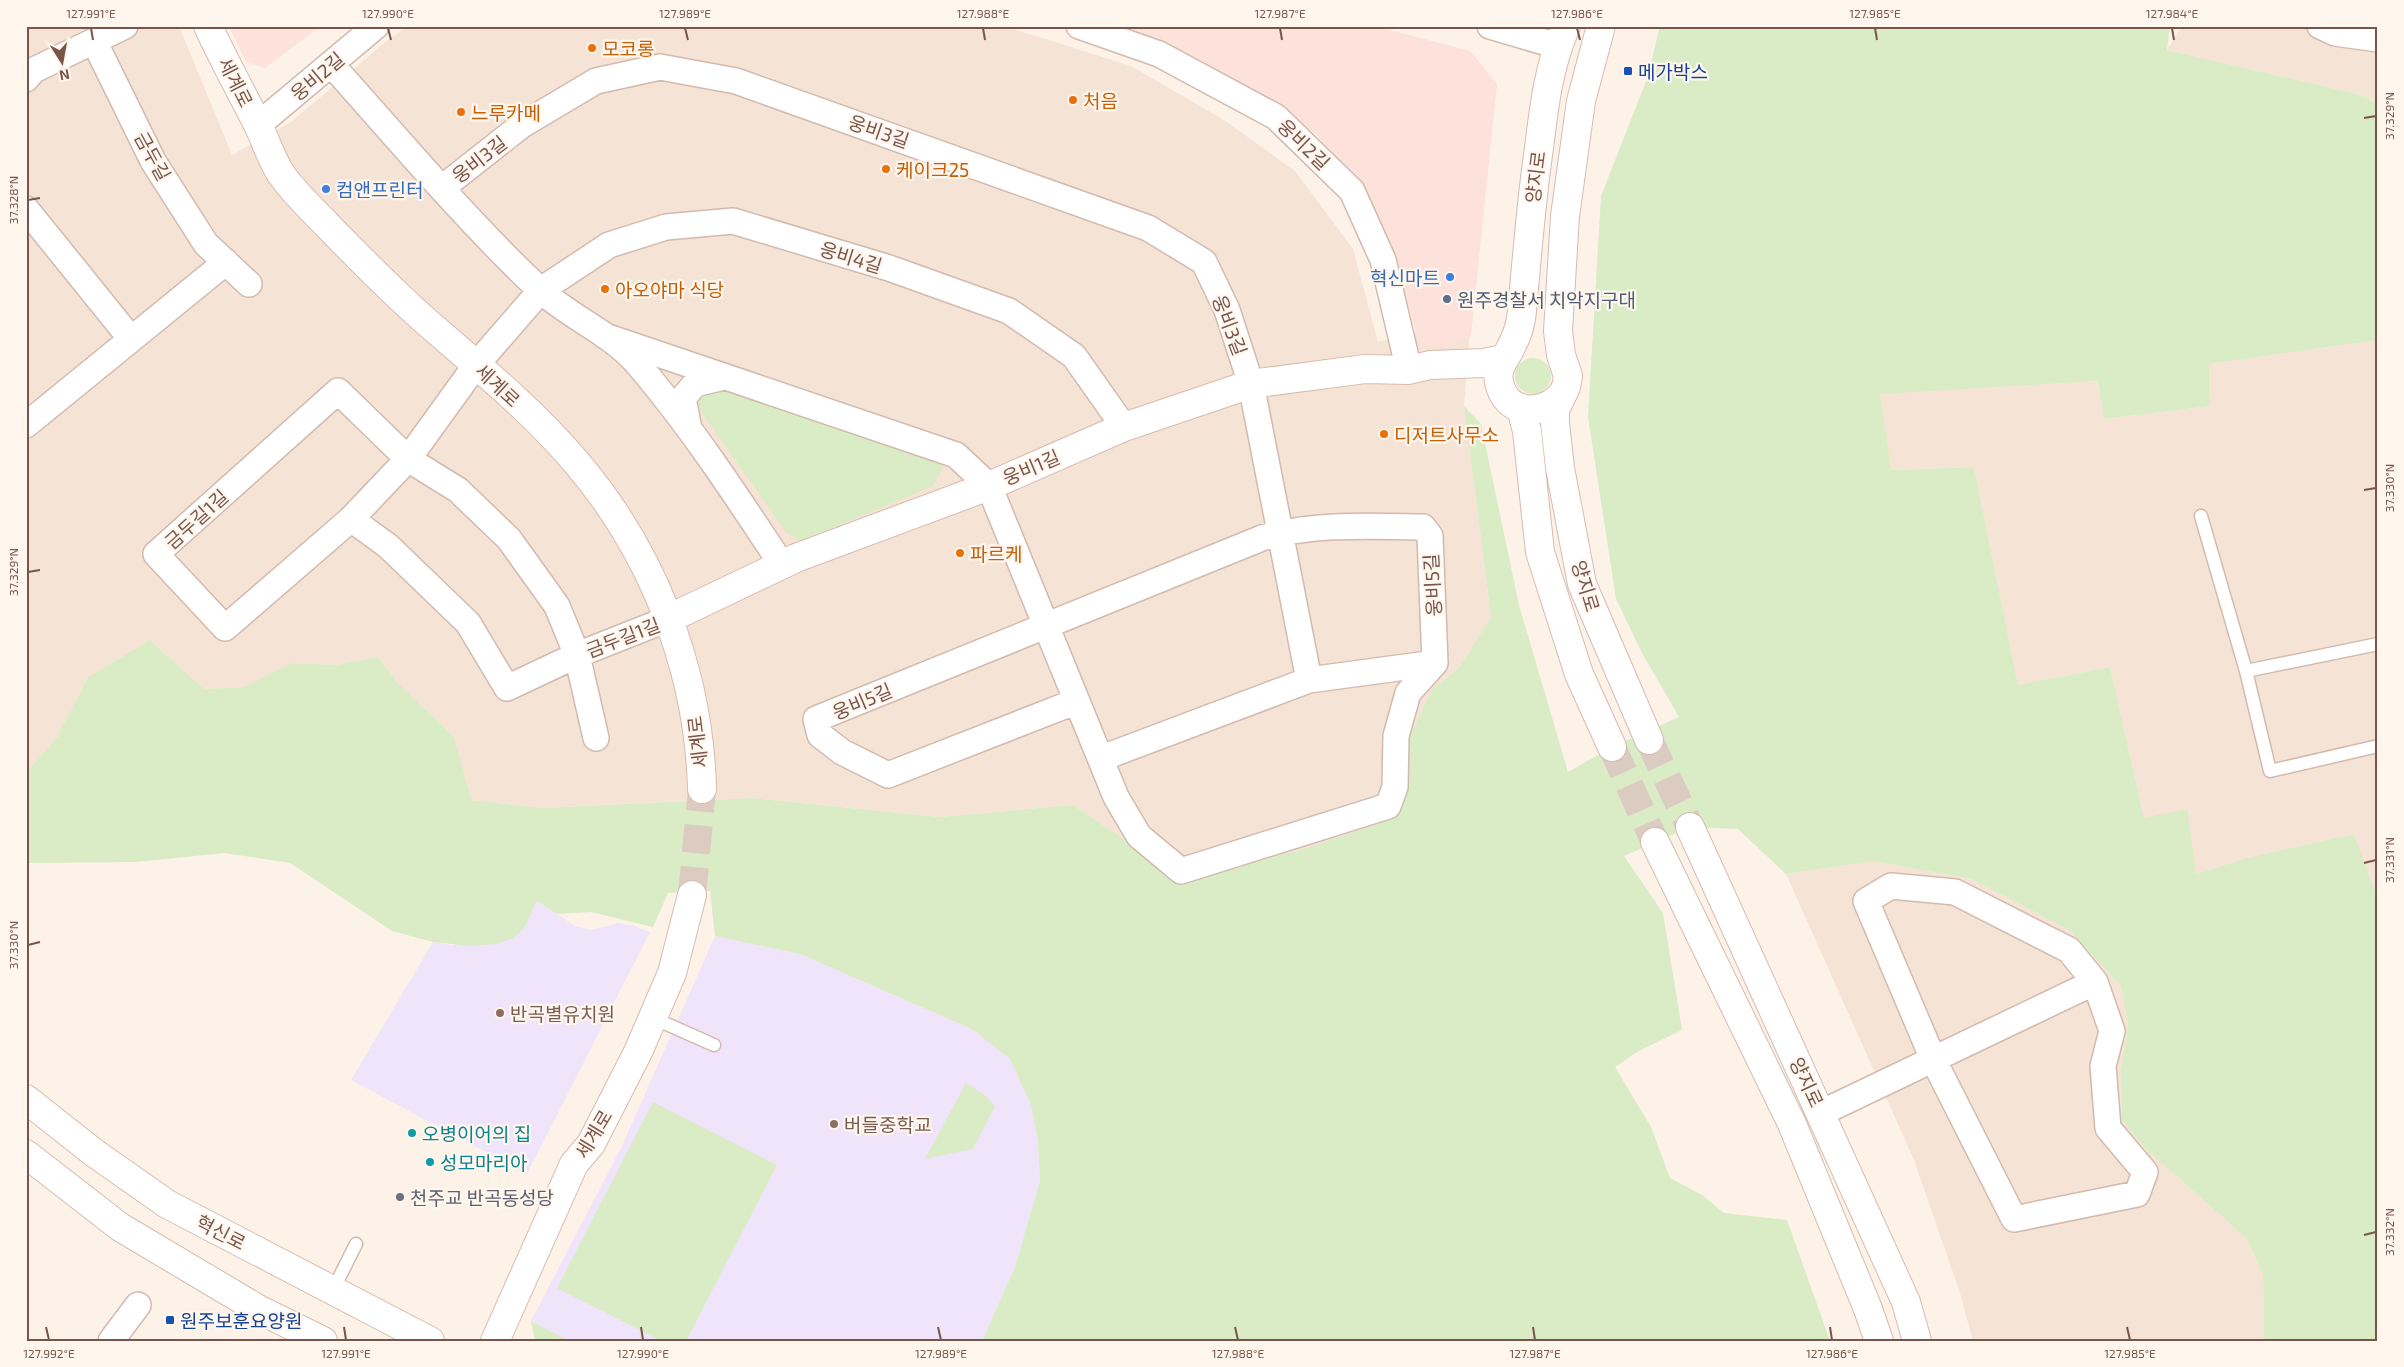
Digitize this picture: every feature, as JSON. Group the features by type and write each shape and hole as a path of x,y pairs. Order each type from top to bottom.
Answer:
{"street":[{"path":"26,79 34,70 125,26"},
{"name":"세계로","path":"208,26 281,173 320,217 388,287 476,364 575,461 604,497 627,532 647,568 668,619 682,662 698,726 702,789"},
{"name":"웅비2길","path":"258,125 376,26"},
{"name":"웅비2길","path":"1079,26 1158,54 1276,117 1352,191 1383,260 1409,370"},
{"path":"1490,26 1558,32"},
{"name":"양지로","path":"1601,26 1581,101 1565,216 1559,343 1568,376 1566,387 1555,410 1555,423 1560,468 1582,584 1649,740"},
{"path":"2320,26 2335,33 2378,39"},
{"name":"양지로","path":"1508,356 1527,260 1532,201 1547,87 1558,32"},
{"name":"금두길","path":"94,41 153,161 206,244 249,284"},
{"path":"331,64 442,188 541,290 635,360 715,464 782,565"},
{"name":"웅비3길","path":"442,188 522,125 596,81 660,67 736,80 1148,228 1204,262 1227,310 1251,384"},
{"path":"26,208 131,339"},
{"name":"웅비4길","path":"476,364 541,290 609,245 666,227 733,221 889,268 1009,312 1074,356 1124,427"},
{"path":"26,425 226,262"},
{"path":"605,336 956,455 989,486 1044,625 1102,758 1116,797 1139,836 1181,871 1388,806 1395,787 1396,736 1408,693 1435,663"},
{"name":"웅비1길","path":"668,619 782,565 989,486 1124,427 1251,384 1365,369 1409,370 1430,365 1484,363 1508,356 1520,344 1532,341 1544,343 1553,348 1559,343"},
{"path":"1508,356 1503,393 1524,419 1532,410 1543,409 1553,404 1561,396"},
{"name":"금두길1길","path":"476,364 408,459 351,519 225,628 156,554 338,390 408,459 458,490 509,539 557,606 577,655"},
{"path":"690,432 683,398 695,384 724,377"},
{"path":"1251,384 1309,680"},
{"name":"양지로","path":"1524,419 1540,552 1579,674 1612,747"},
{"name":"금두길1길","path":"351,519 388,546 468,622 507,688 577,655 668,619"},
{"name":"웅비5길","path":"1077,701 888,775 842,752 820,735 816,719 1262,538 1279,533 1340,526 1422,527 1430,536 1435,663"},
{"path":"577,655 596,738"},
{"path":"1102,758 1309,680 1435,663"},
{"name":"양지로","path":"1690,827 1906,1302 1917,1341"},
{"name":"양지로","path":"1655,842 1792,1124 1868,1309 1878,1341"},
{"path":"1891,886 1955,892 2069,950 2095,982 2112,1032 2103,1066 2108,1128 2145,1172 2137,1194 2014,1219 1933,1059 1866,901 1891,886"},
{"name":"세계로","path":"494,1341 574,1164 591,1144 653,1018 672,974 692,895"},
{"path":"1792,1124 1821,1113 2095,982"},
{"name":"혁신로","path":"26,1099 93,1152 168,1204 430,1341"},
{"path":"26,1154 120,1228 258,1309 323,1341"},
{"path":"111,1341 138,1305"}],"lane":[{"path":"2201,516 2246,671 2270,771 2378,746"},
{"path":"2246,671 2378,644"},
{"path":"653,1018 714,1044"},
{"path":"333,1290 356,1244"}],"shaded area":[{"path":"26,26 179,26 232,155 291,122 389,39 408,26 1004,26 1131,66 1224,120 1295,171 1353,249 1378,342 1471,316 1464,406 1491,617 1459,668 1432,689 1410,736 1399,817 1310,847 1187,881 1073,805 939,817 751,798 542,808 470,800 454,737 395,680 378,657 335,665 292,663 244,687 204,689 150,640 88,677 57,737 26,773"},
{"path":"229,26 321,26 265,68 246,62"},
{"path":"1110,26 1375,26 1470,51 1497,84 1471,336 1447,347 1419,344 1402,283 1375,215 1316,134 1219,73"},
{"path":"2182,26 2378,26 2378,104 2362,95 2167,50"},
{"path":"2378,340 2378,899 2354,834 2250,857 2196,874 2144,818 2110,667 2018,685 1974,467 1890,470 1880,393 2098,381 2104,419 2210,406 2209,364"},
{"path":"1873,861 1971,879 2069,930 2121,986 2128,1024 2121,1070 2122,1120 2145,1148 2247,1239 2263,1275 2264,1341 1973,1341 1960,1293 1914,1160 1786,874"},
{"name":"반곡별유치원","path":"537,901 575,926 591,930 618,923 650,932 527,1174 351,1080 433,942 452,945 524,929"},
{"name":"버들중학교","path":"715,936 800,954 972,1029 1010,1059 1031,1105 1038,1142 1040,1181 1015,1267 982,1341 570,1341 531,1321 622,1146"}],"green space":[{"path":"1660,26 2170,26 2167,50 2362,95 2378,104 2378,340 2209,364 2210,406 2104,419 2098,381 1880,394 1891,470 1974,467 2018,685 2110,667 2144,818 2187,809 2196,874 2250,857 2354,834 2378,899 2378,1341 2264,1341 2263,1275 2247,1239 2145,1148 2122,1120 2121,1070 2128,1024 2121,986 2069,930 1971,879 1873,861 1786,874 1738,829 1690,827 1624,856 1663,913 1682,1030 1637,1052 1615,1067 1651,1127 1670,1178 1702,1195 1724,1213 1787,1220 1830,1341 982,1341 1015,1267 1040,1181 1038,1142 1031,1105 1010,1059 972,1029 800,954 715,936 710,891 668,893 653,927 591,912 557,914 537,901 524,929 513,938 496,944 470,946 433,942 392,931 290,863 224,853 137,862 26,863 26,773 57,737 88,677 150,640 204,689 244,687 292,663 335,665 378,657 395,680 454,737 471,800 542,808 751,798 939,817 1073,805 1187,881 1310,847 1399,816 1410,736 1432,689 1459,668 1491,617 1464,406 1481,424 1519,605 1568,772 1612,747 1679,717 1642,653 1616,599 1588,417 1601,196 1647,79"},
{"path":"1533,358 1540,359 1546,363 1550,369 1550,383 1546,389 1540,393 1533,394 1526,393 1520,389 1516,383 1515,376 1516,369 1520,363 1526,359"},
{"path":"712,388 732,388 848,429 944,466 933,486 801,541 786,532 700,410 698,401"},
{"path":"966,1083 983,1094 995,1106 973,1149 925,1159"},
{"path":"653,1102 777,1165 686,1341 661,1341 557,1288"},
{"path":"531,1321 570,1341 535,1341"}],"tunnel":[{"path":"1649,740 1690,827"},
{"path":"1612,747 1655,842"},
{"path":"692,895 702,789"}],"place":[{"name":"모코롱","path":"592,48"},
{"name":"메가박스","path":"1628,71"},
{"name":"처음","path":"1073,100"},
{"name":"느루카메","path":"461,112"},
{"name":"케이크25","path":"886,169"},
{"name":"컴앤프린터","path":"326,189"},
{"name":"혁신마트","path":"1450,277"},
{"name":"아오야마 식당","path":"605,289"},
{"name":"원주경찰서 치악지구대","path":"1447,299"},
{"name":"디저트사무소","path":"1384,434"},
{"name":"파르케","path":"960,553"},
{"name":"반곡별유치원","path":"500,1013"},
{"name":"버들중학교","path":"834,1124"},
{"name":"오병이어의 집","path":"412,1133"},
{"name":"성모마리아","path":"430,1162"},
{"name":"천주교 반곡동성당","path":"400,1197"},
{"name":"원주보훈요양원","path":"170,1320"}]}
